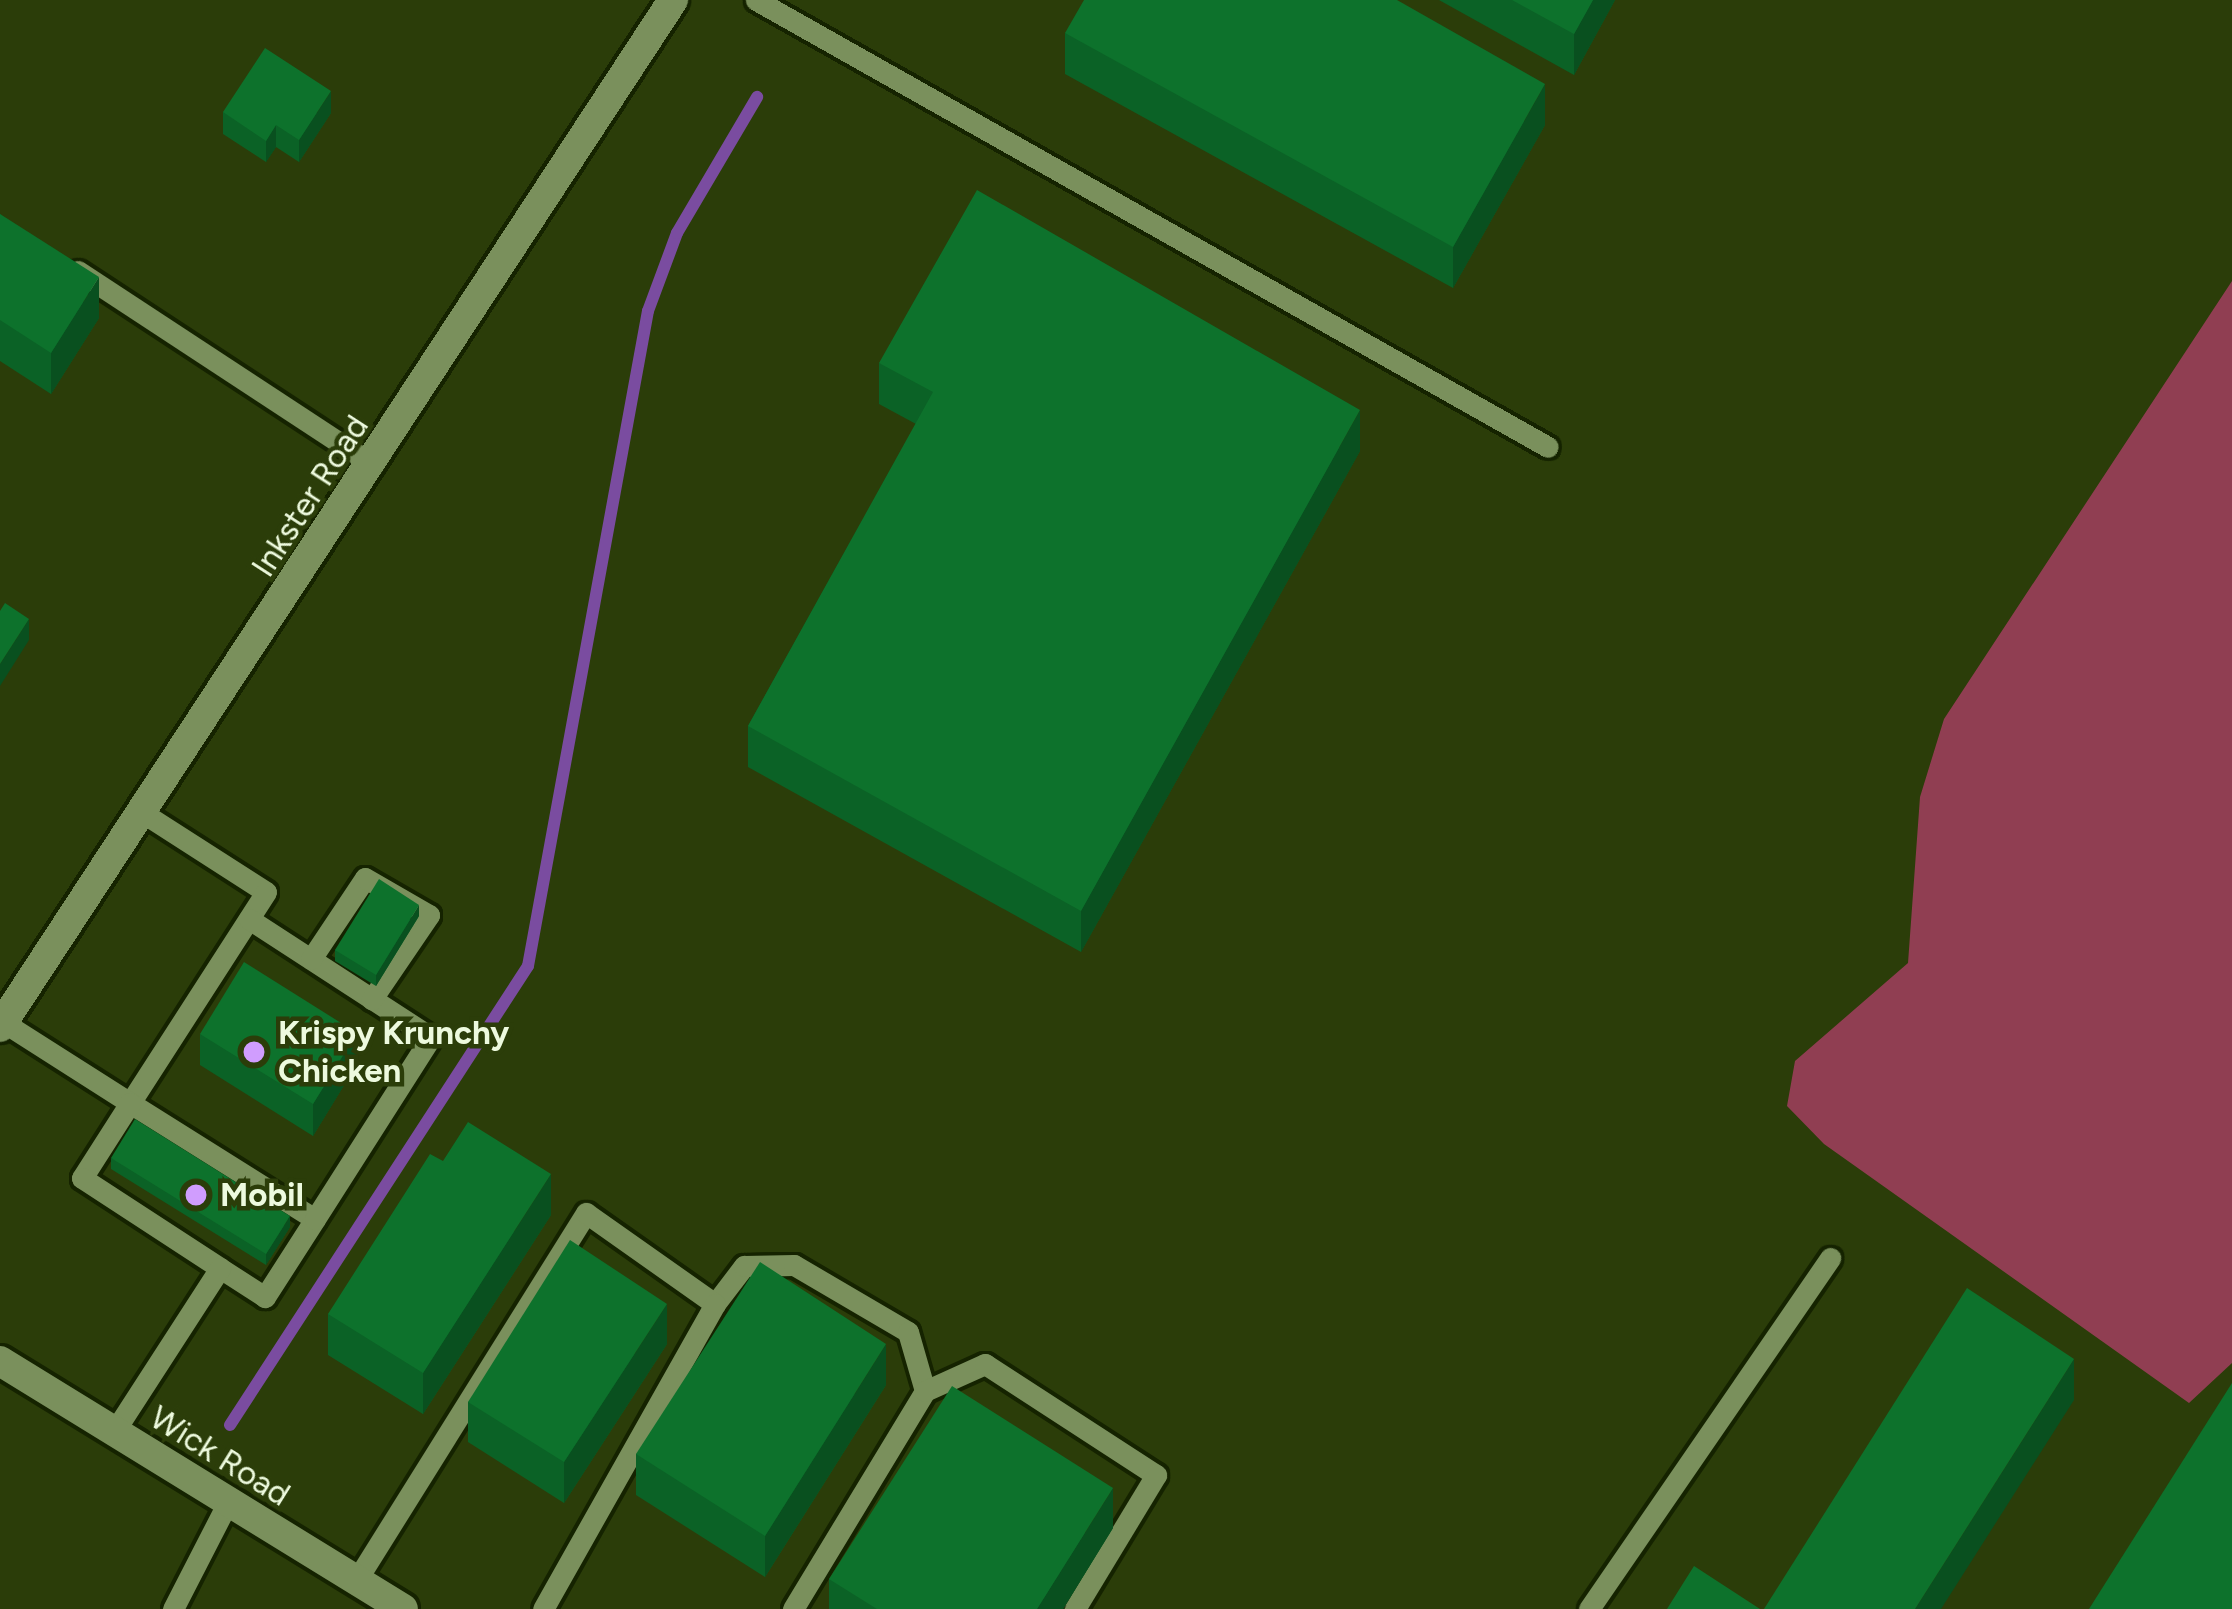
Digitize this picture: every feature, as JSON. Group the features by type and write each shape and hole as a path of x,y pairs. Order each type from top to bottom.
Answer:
{"street":[{"name":"Inkster Road","path":"1,1024 10,987 142,813 374,465 673,0"},
{"name":"Wick Road","path":"0,1361 403,1609"}],"lane":[{"path":"756,0 1548,447"},
{"path":"57,256 374,465"},
{"path":"142,813 266,892 82,1178 174,1238 217,1259 265,1297 431,1037 249,919"},
{"path":"311,959 353,914 364,878 429,915 402,946 372,999"},
{"path":"1,1024 130,1103 219,1167 314,1219"},
{"path":"133,1211 151,1184"},
{"path":"174,1238 192,1209"},
{"path":"356,1581 586,1213 715,1304"},
{"path":"1589,1609 1830,1258"},
{"path":"114,1432 217,1259"},
{"path":"543,1609 715,1304 744,1266 794,1265 908,1332 926,1391"},
{"path":"793,1609 926,1391 985,1364 1156,1475 1075,1609"},
{"path":"172,1609 227,1504"}],"shaded area":[{"path":"2232,281 2232,1363 2189,1403 1824,1144 1787,1106 1795,1061 1908,963 1920,797 1944,719"}],"building":[{"path":"1084,0 1397,0 1545,84 1453,247 1065,33"},
{"path":"1512,0 1593,0 1574,34"},
{"path":"265,48 331,91 299,140 276,125 266,141 223,112"},
{"path":"977,190 1360,410 1081,911 748,726 933,392 879,363"},
{"path":"0,214 99,277 51,353 0,320"},
{"path":"5,603 29,619 0,664 0,611"},
{"path":"379,879 419,905 376,975 335,950"},
{"path":"244,962 357,1033 313,1104 200,1034"},
{"path":"135,1119 290,1216 266,1254 111,1158"},
{"path":"468,1122 551,1174 423,1373 328,1314 430,1154 443,1161"},
{"path":"570,1240 667,1304 564,1462 468,1402"},
{"path":"760,1262 886,1344 765,1536 636,1454"},
{"path":"1967,1288 2074,1359 1915,1609 1764,1609"},
{"path":"2232,1383 2232,1609 2089,1609"},
{"path":"952,1386 1113,1488 1037,1609 877,1609 829,1579"},
{"path":"1694,1566 1760,1609 1667,1609"}],"waterway":[{"path":"230,1425 528,966 648,311 677,233 757,97"}],"place":[{"name":"Krispy Krunchy Chicken","path":"254,1052"},
{"name":"Mobil","path":"196,1195"}]}
